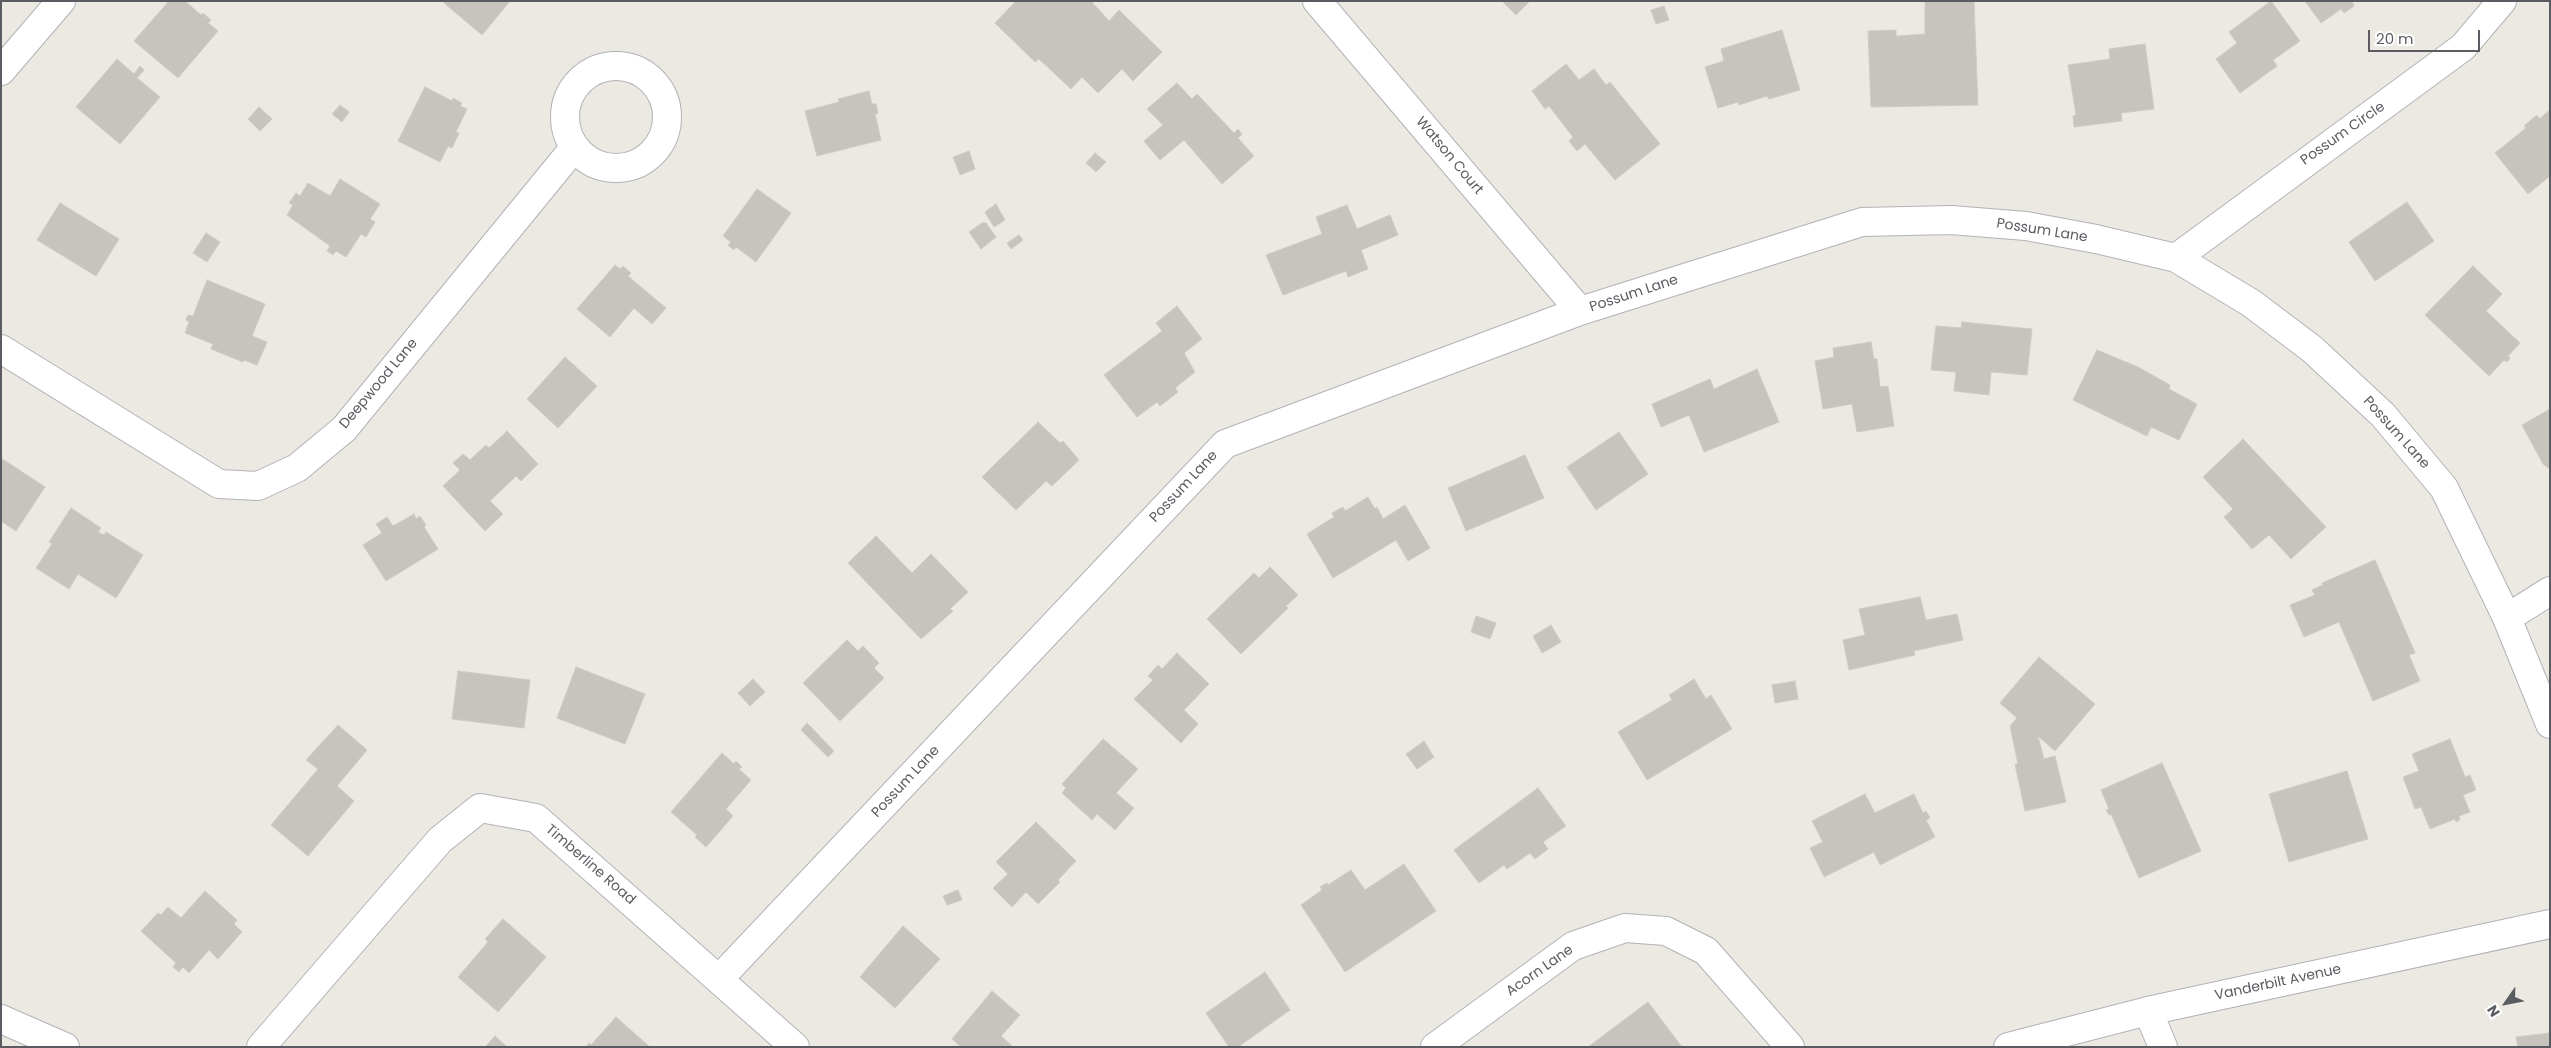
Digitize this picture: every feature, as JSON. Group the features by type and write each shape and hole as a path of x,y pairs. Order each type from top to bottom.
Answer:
{"street":[{"path":"1,71 61,1"},
{"name":"Watson Court","path":"1317,1 1580,311"},
{"name":"Possum Circle","path":"2176,258 2463,47 2502,1"},
{"name":"Deepwood Lane","path":"1,349 219,484 258,486 297,468 344,429 574,148"},
{"name":"Possum Lane","path":"719,979 1225,444 1580,311 1862,222 1951,220 2026,226 2176,258 2251,303 2312,349 2383,415 2444,488 2507,618 2550,724"},
{"path":"2507,618 2550,591"},
{"name":"Timberline Road","path":"261,1047 440,840 480,808 536,818 795,1047"},
{"name":"Vanderbilt Avenue","path":"2008,1047 2148,1011 2550,924"},
{"name":"Acorn Lane","path":"1435,1047 1574,946 1625,928 1666,931 1706,951 1790,1047"},
{"path":"2148,1011 2163,1047"},
{"path":"1,1019 65,1047"}],"building":[{"path":"169,1 185,1 201,15 203,13 211,20 208,23 218,31 178,78 134,41"},
{"path":"445,1 510,1 482,35 444,3"},
{"path":"1016,1 1091,1 1109,21 1119,10 1162,52 1133,81 1122,69 1098,93 1082,77 1071,89 1039,59 1035,62 995,23"},
{"path":"1502,1 1530,1 1516,15"},
{"path":"1925,1 1974,1 1978,105 1871,107 1868,31 1896,30 1896,36 1925,34"},
{"path":"2271,1 2300,41 2273,60 2277,66 2240,93 2216,59 2237,43 2229,32"},
{"path":"2305,1 2352,1 2354,6 2344,13 2341,9 2321,23"},
{"path":"1664,6 1669,20 1656,24 1651,10"},
{"path":"1782,30 1800,90 1769,99 1767,96 1739,105 1738,102 1718,108 1705,67 1724,61 1721,49"},
{"path":"2145,44 2154,109 2121,113 2122,121 2074,127 2073,116 2076,115 2068,65 2110,59 2109,49"},
{"path":"117,59 134,74 140,66 144,70 137,78 160,97 120,144 76,107"},
{"path":"1566,64 1579,80 1594,69 1606,85 1610,82 1660,144 1615,180 1585,144 1577,151 1569,141 1573,137 1549,106 1545,109 1532,91"},
{"path":"1177,83 1192,99 1197,94 1234,133 1238,129 1242,134 1238,138 1254,156 1222,184 1184,140 1160,160 1144,141 1163,125 1147,109"},
{"path":"425,87 452,101 453,98 462,103 460,106 467,109 456,132 459,133 452,148 448,146 440,162 398,141"},
{"path":"869,91 872,104 876,104 878,113 875,114 881,140 817,156 805,111 839,102 838,99"},
{"path":"340,105 349,112 342,122 332,114"},
{"path":"259,107 272,119 260,131 248,119"},
{"path":"2550,110 2550,176 2528,194 2495,153 2526,128 2524,126 2537,115 2539,119"},
{"path":"969,151 975,169 960,175 953,157"},
{"path":"1095,153 1106,162 1096,172 1086,163"},
{"path":"340,179 380,204 370,219 375,222 366,237 361,234 346,257 336,251 333,255 327,251 330,246 287,215 293,205 289,203 296,193 300,196 308,183 330,196"},
{"path":"757,189 791,213 756,262 736,247 734,250 728,245 731,242 723,236"},
{"path":"2407,202 2434,241 2375,281 2349,242"},
{"path":"60,203 119,239 96,276 37,240"},
{"path":"996,204 1005,220 994,227 985,212"},
{"path":"1347,205 1357,229 1390,215 1398,235 1361,250 1368,269 1348,277 1346,271 1283,295 1266,255 1322,234 1316,217"},
{"path":"982,223 986,223 996,237 981,249 969,232"},
{"path":"206,233 220,242 207,262 193,253"},
{"path":"1019,235 1023,240 1011,249 1007,243"},
{"path":"615,265 620,269 623,266 631,273 628,276 666,308 652,324 634,308 610,337 577,309"},
{"path":"2473,266 2502,294 2486,311 2520,343 2508,356 2510,358 2507,362 2504,360 2489,376 2425,315"},
{"path":"207,280 265,304 252,336 267,342 257,365 244,360 243,362 211,349 213,344 185,333 189,322 186,320 188,315 193,316"},
{"path":"1177,306 1202,339 1184,353 1195,372 1175,388 1178,392 1160,406 1157,402 1137,417 1104,375 1162,331 1156,323"},
{"path":"1962,322 2032,329 2027,375 1991,372 1989,395 1954,391 1956,372 1931,370 1936,326 1961,328"},
{"path":"1871,342 1874,359 1877,359 1880,387 1888,386 1894,426 1857,432 1852,404 1823,409 1815,361 1834,357 1833,348"},
{"path":"2097,350 2138,367 2170,385 2169,389 2197,404 2179,440 2151,427 2147,436 2073,400"},
{"path":"565,357 597,386 558,428 527,399"},
{"path":"1757,369 1779,422 1704,452 1689,415 1661,427 1652,404 1710,379 1714,389"},
{"path":"2550,409 2550,469 2543,464 2522,425"},
{"path":"1038,422 1060,443 1063,441 1079,460 1052,486 1046,481 1016,510 982,477"},
{"path":"507,431 538,464 521,481 516,476 490,501 503,514 485,531 443,486 460,470 453,463 463,454 470,460 486,445 489,448"},
{"path":"1619,432 1648,474 1596,510 1567,467"},
{"path":"2243,439 2326,527 2291,559 2269,535 2252,549 2224,517 2233,509 2203,477"},
{"path":"1525,455 1544,498 1466,531 1448,488"},
{"path":"1,458 45,487 16,531 1,521"},
{"path":"1368,497 1375,509 1377,507 1383,519 1405,505 1430,548 1408,561 1396,540 1333,578 1307,534 1334,517 1332,513 1343,507 1345,511"},
{"path":"71,508 101,528 98,532 104,535 106,532 143,555 116,598 78,574 69,589 36,568 52,544 49,542"},
{"path":"414,514 416,519 420,516 426,525 424,527 438,549 386,581 363,545 382,533 376,524 387,517 393,526"},
{"path":"876,536 912,573 931,554 968,592 950,609 953,611 921,639 848,563"},
{"path":"2375,560 2415,653 2409,655 2420,681 2373,701 2339,622 2304,637 2290,605 2315,595 2312,590 2323,585 2322,583"},
{"path":"1270,567 1298,595 1286,606 1288,608 1241,654 1207,619 1254,573 1259,578"},
{"path":"1920,597 1926,620 1957,614 1963,640 1914,651 1915,655 1849,670 1843,640 1865,635 1859,609"},
{"path":"1476,616 1496,623 1490,639 1471,632"},
{"path":"1551,625 1561,642 1542,653 1533,636"},
{"path":"847,640 858,651 863,646 879,663 874,668 884,678 840,721 803,683"},
{"path":"1177,653 1209,684 1184,710 1198,724 1181,743 1134,699 1153,680 1148,676 1158,665 1162,669"},
{"path":"2039,657 2095,704 2055,751 2038,736 2044,759 2055,756 2066,802 2025,811 2015,764 2018,764 2010,726 2017,718 2000,703"},
{"path":"576,667 645,694 625,744 557,718"},
{"path":"458,671 530,680 524,728 452,719"},
{"path":"753,679 765,692 750,706 738,693"},
{"path":"1694,679 1706,699 1711,695 1732,729 1647,780 1618,732 1672,700 1669,695"},
{"path":"1795,681 1798,699 1775,703 1772,685"},
{"path":"807,723 834,751 828,757 801,730"},
{"path":"338,725 367,750 337,786 354,801 308,856 271,825 318,769 306,760"},
{"path":"1103,739 1138,769 1116,793 1134,808 1115,830 1097,814 1092,820 1062,793 1066,788 1062,784"},
{"path":"2450,739 2465,777 2470,775 2476,790 2463,795 2470,812 2459,816 2460,820 2456,822 2455,819 2430,829 2421,807 2415,809 2403,777 2419,771 2412,754"},
{"path":"1424,741 1434,757 1417,769 1406,754"},
{"path":"722,753 734,764 736,761 742,767 739,769 751,780 726,809 733,816 706,847 695,837 697,835 671,812"},
{"path":"2162,763 2201,851 2139,878 2111,814 2109,815 2106,810 2109,809 2101,790"},
{"path":"2347,771 2368,839 2289,862 2269,794"},
{"path":"1538,788 1566,826 1543,842 1548,849 1535,859 1530,853 1507,869 1504,865 1479,883 1454,850"},
{"path":"1865,794 1875,813 1914,794 1923,813 1926,811 1930,818 1926,820 1935,837 1880,865 1874,852 1824,877 1810,848 1823,842 1812,821"},
{"path":"1036,822 1076,861 1058,880 1060,882 1038,904 1026,892 1012,907 993,888 1008,874 996,862"},
{"path":"1404,864 1436,911 1345,972 1301,905 1322,890 1320,887 1327,883 1328,885 1351,870 1365,890"},
{"path":"958,890 962,900 947,905 943,896"},
{"path":"205,891 237,920 234,924 242,932 218,959 209,950 189,973 183,967 179,972 173,967 176,963 141,931 158,913 161,915 168,907 181,918"},
{"path":"503,919 546,957 498,1012 458,977 488,942 485,939"},
{"path":"903,926 940,959 895,1008 860,977"},
{"path":"1265,972 1290,1010 1238,1047 1229,1047 1206,1013"},
{"path":"992,991 1020,1015 1001,1036 1013,1047 961,1047 952,1039"},
{"path":"1648,1002 1682,1047 1588,1047"},
{"path":"616,1017 650,1047 586,1047 589,1043 591,1045"},
{"path":"2550,1033 2550,1047 2518,1047 2516,1037"},
{"path":"495,1036 507,1047 485,1047"}]}
